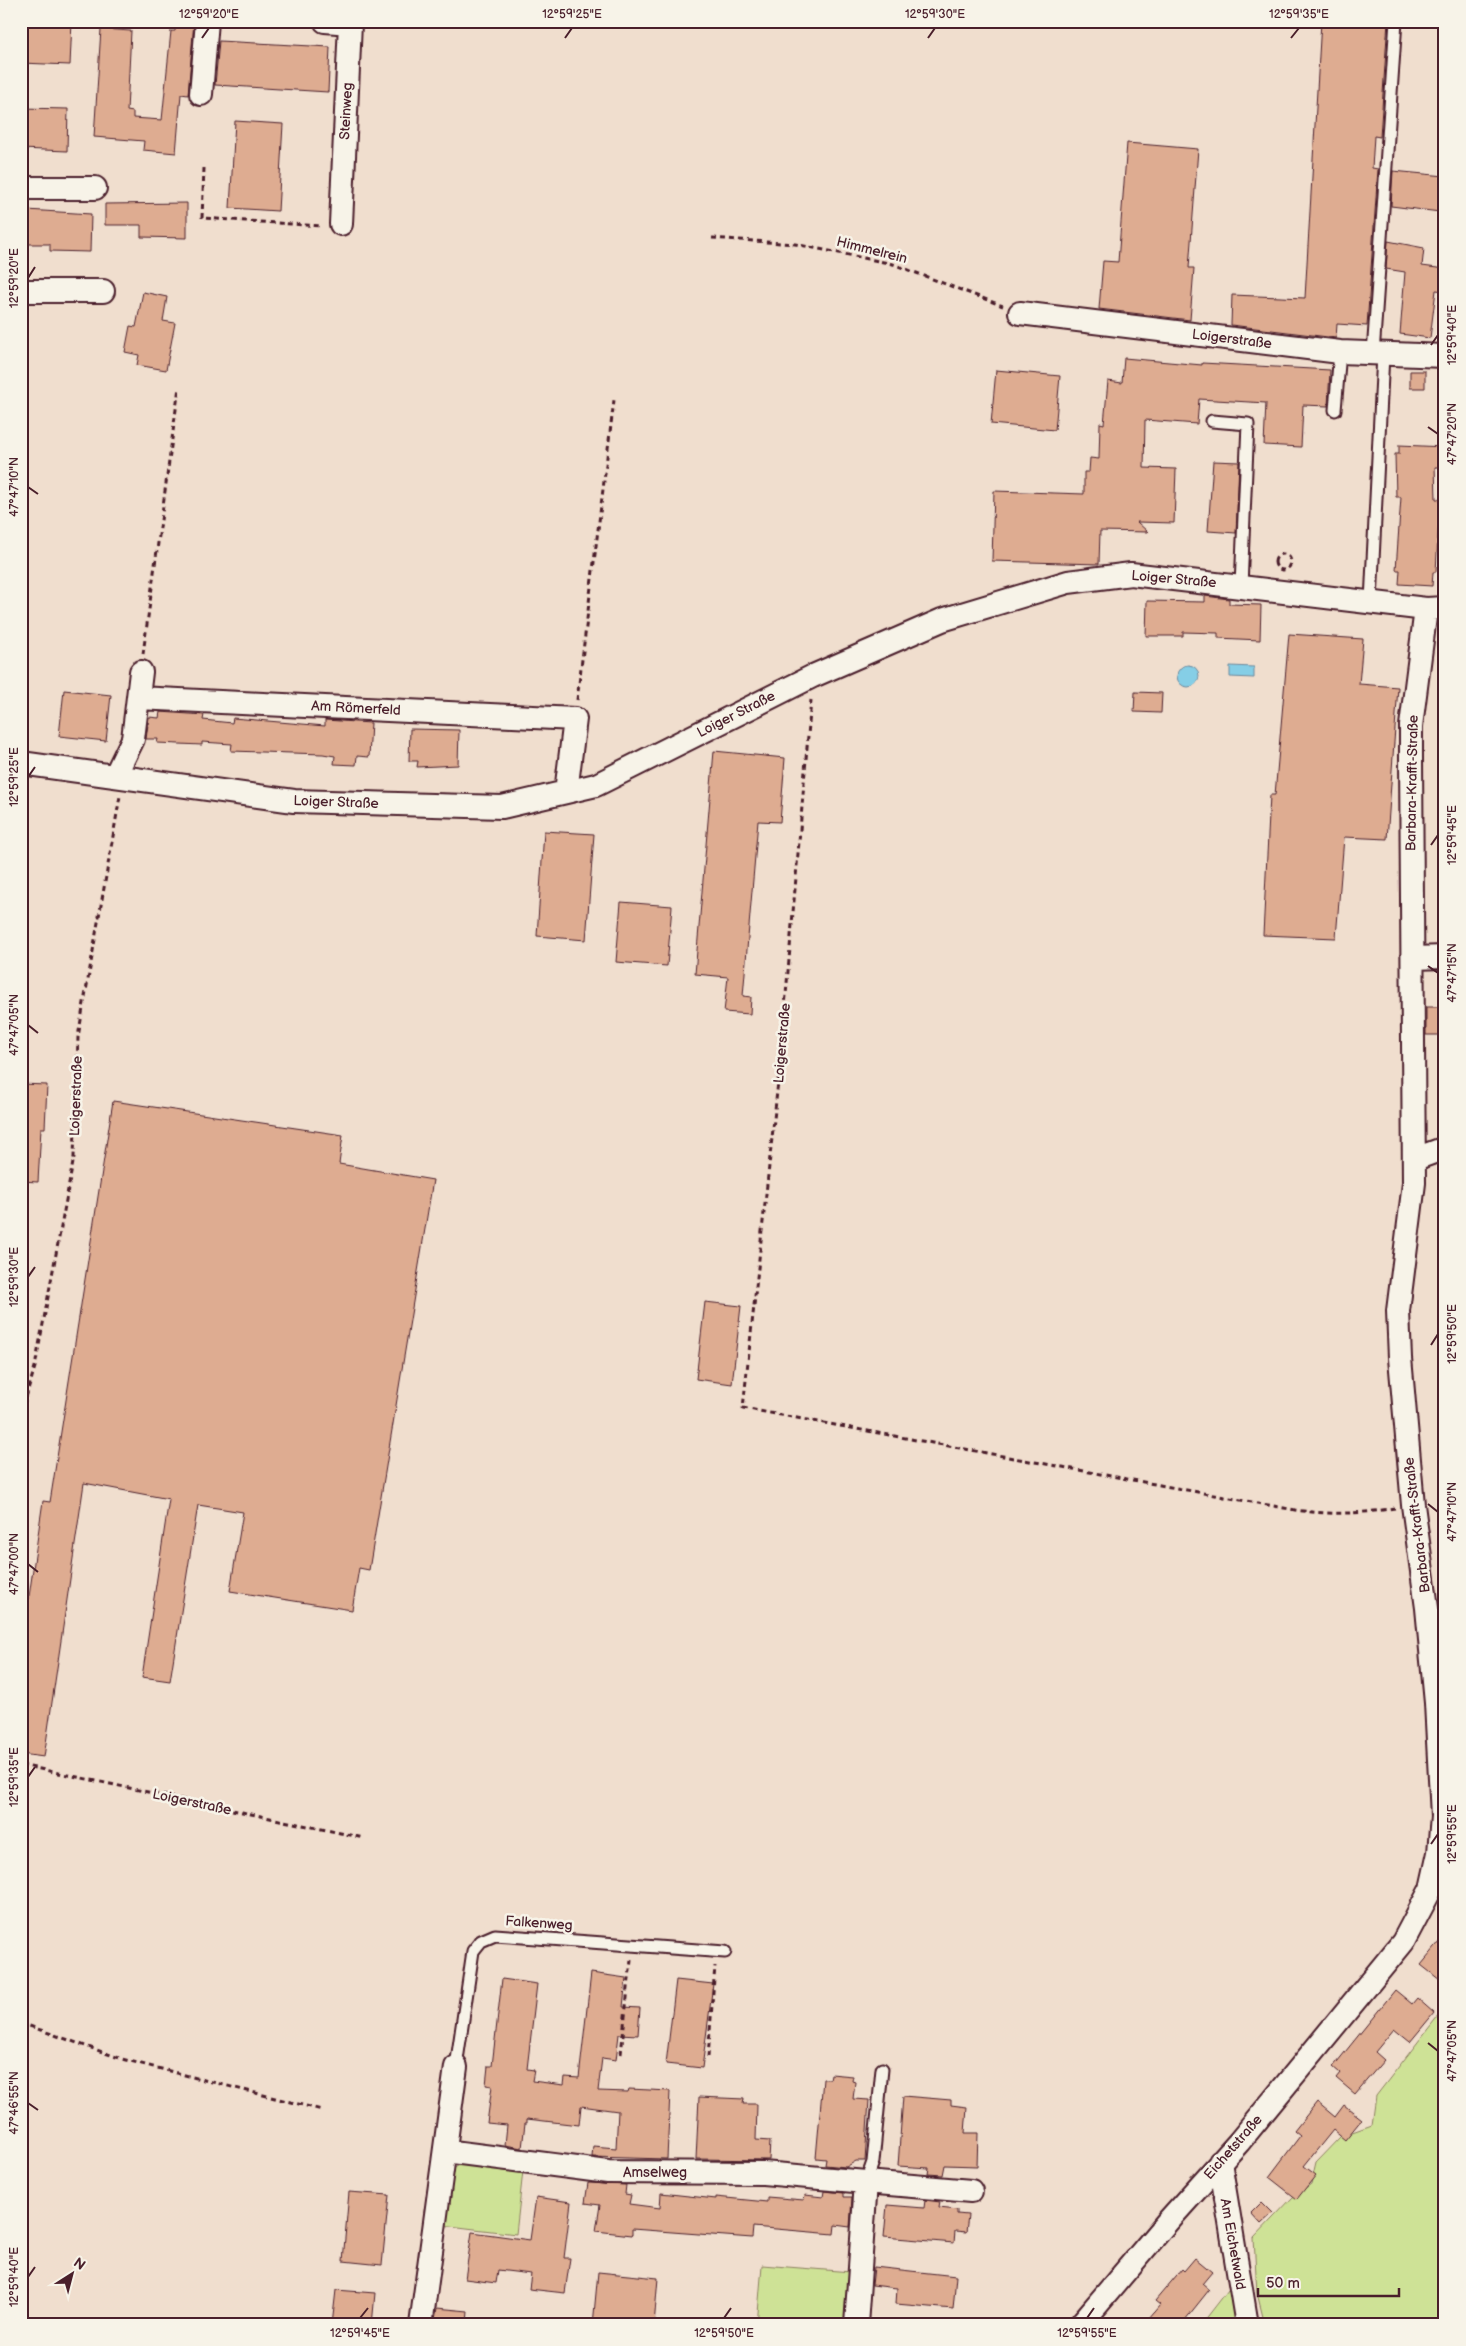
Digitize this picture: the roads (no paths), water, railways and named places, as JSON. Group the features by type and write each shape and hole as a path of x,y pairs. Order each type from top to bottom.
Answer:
{"street":[{"path":"201,94 207,21"},
{"name":"Steinweg","path":"325,21 350,23 341,224"},
{"path":"21,188 95,188"},
{"path":"21,291 103,291"},
{"name":"Loigerstraße","path":"1020,313 1340,352 1445,356"},
{"name":"Loiger Straße","path":"21,763 294,801 502,807 596,786 813,676 942,620 1068,582 1131,574 1435,608"},
{"name":"Barbara-Krafft-Straße","path":"1384,1966 1403,1942 1424,1906 1435,1874 1442,1830 1442,1798 1428,1617 1413,1505 1400,1358 1398,1311 1405,1247 1413,1205 1415,1159 1414,958 1411,924 1411,726 1435,608"},
{"path":"119,777 132,739 141,672"},
{"name":"Am Römerfeld","path":"138,698 575,719 566,792"},
{"path":"1414,958 1445,957"},
{"path":"1415,1159 1445,1148"},
{"name":"Eichetstraße","path":"1080,2325 1239,2142 1384,1966"},
{"path":"421,2325 456,2067"},
{"name":"Amselweg","path":"446,2151 608,2172 763,2173 971,2191"},
{"name":"Am Eichetwald","path":"1220,2162 1247,2325"},
{"path":"856,2325 866,2182"}],"lane":[{"path":"1371,602 1378,354 1396,21"},
{"path":"1334,410 1340,352"},
{"path":"1212,421 1248,424 1241,586"},
{"name":"Falkenweg","path":"456,2067 474,1951 481,1940 495,1935 720,1952"},
{"path":"866,2182 873,2162 882,2069"}],"water":[{"path":"1188,665 1198,672 1199,676 1192,686 1188,687 1178,680 1177,676 1184,666"},
{"path":"1230,666 1254,667 1254,678 1230,677"}]}
